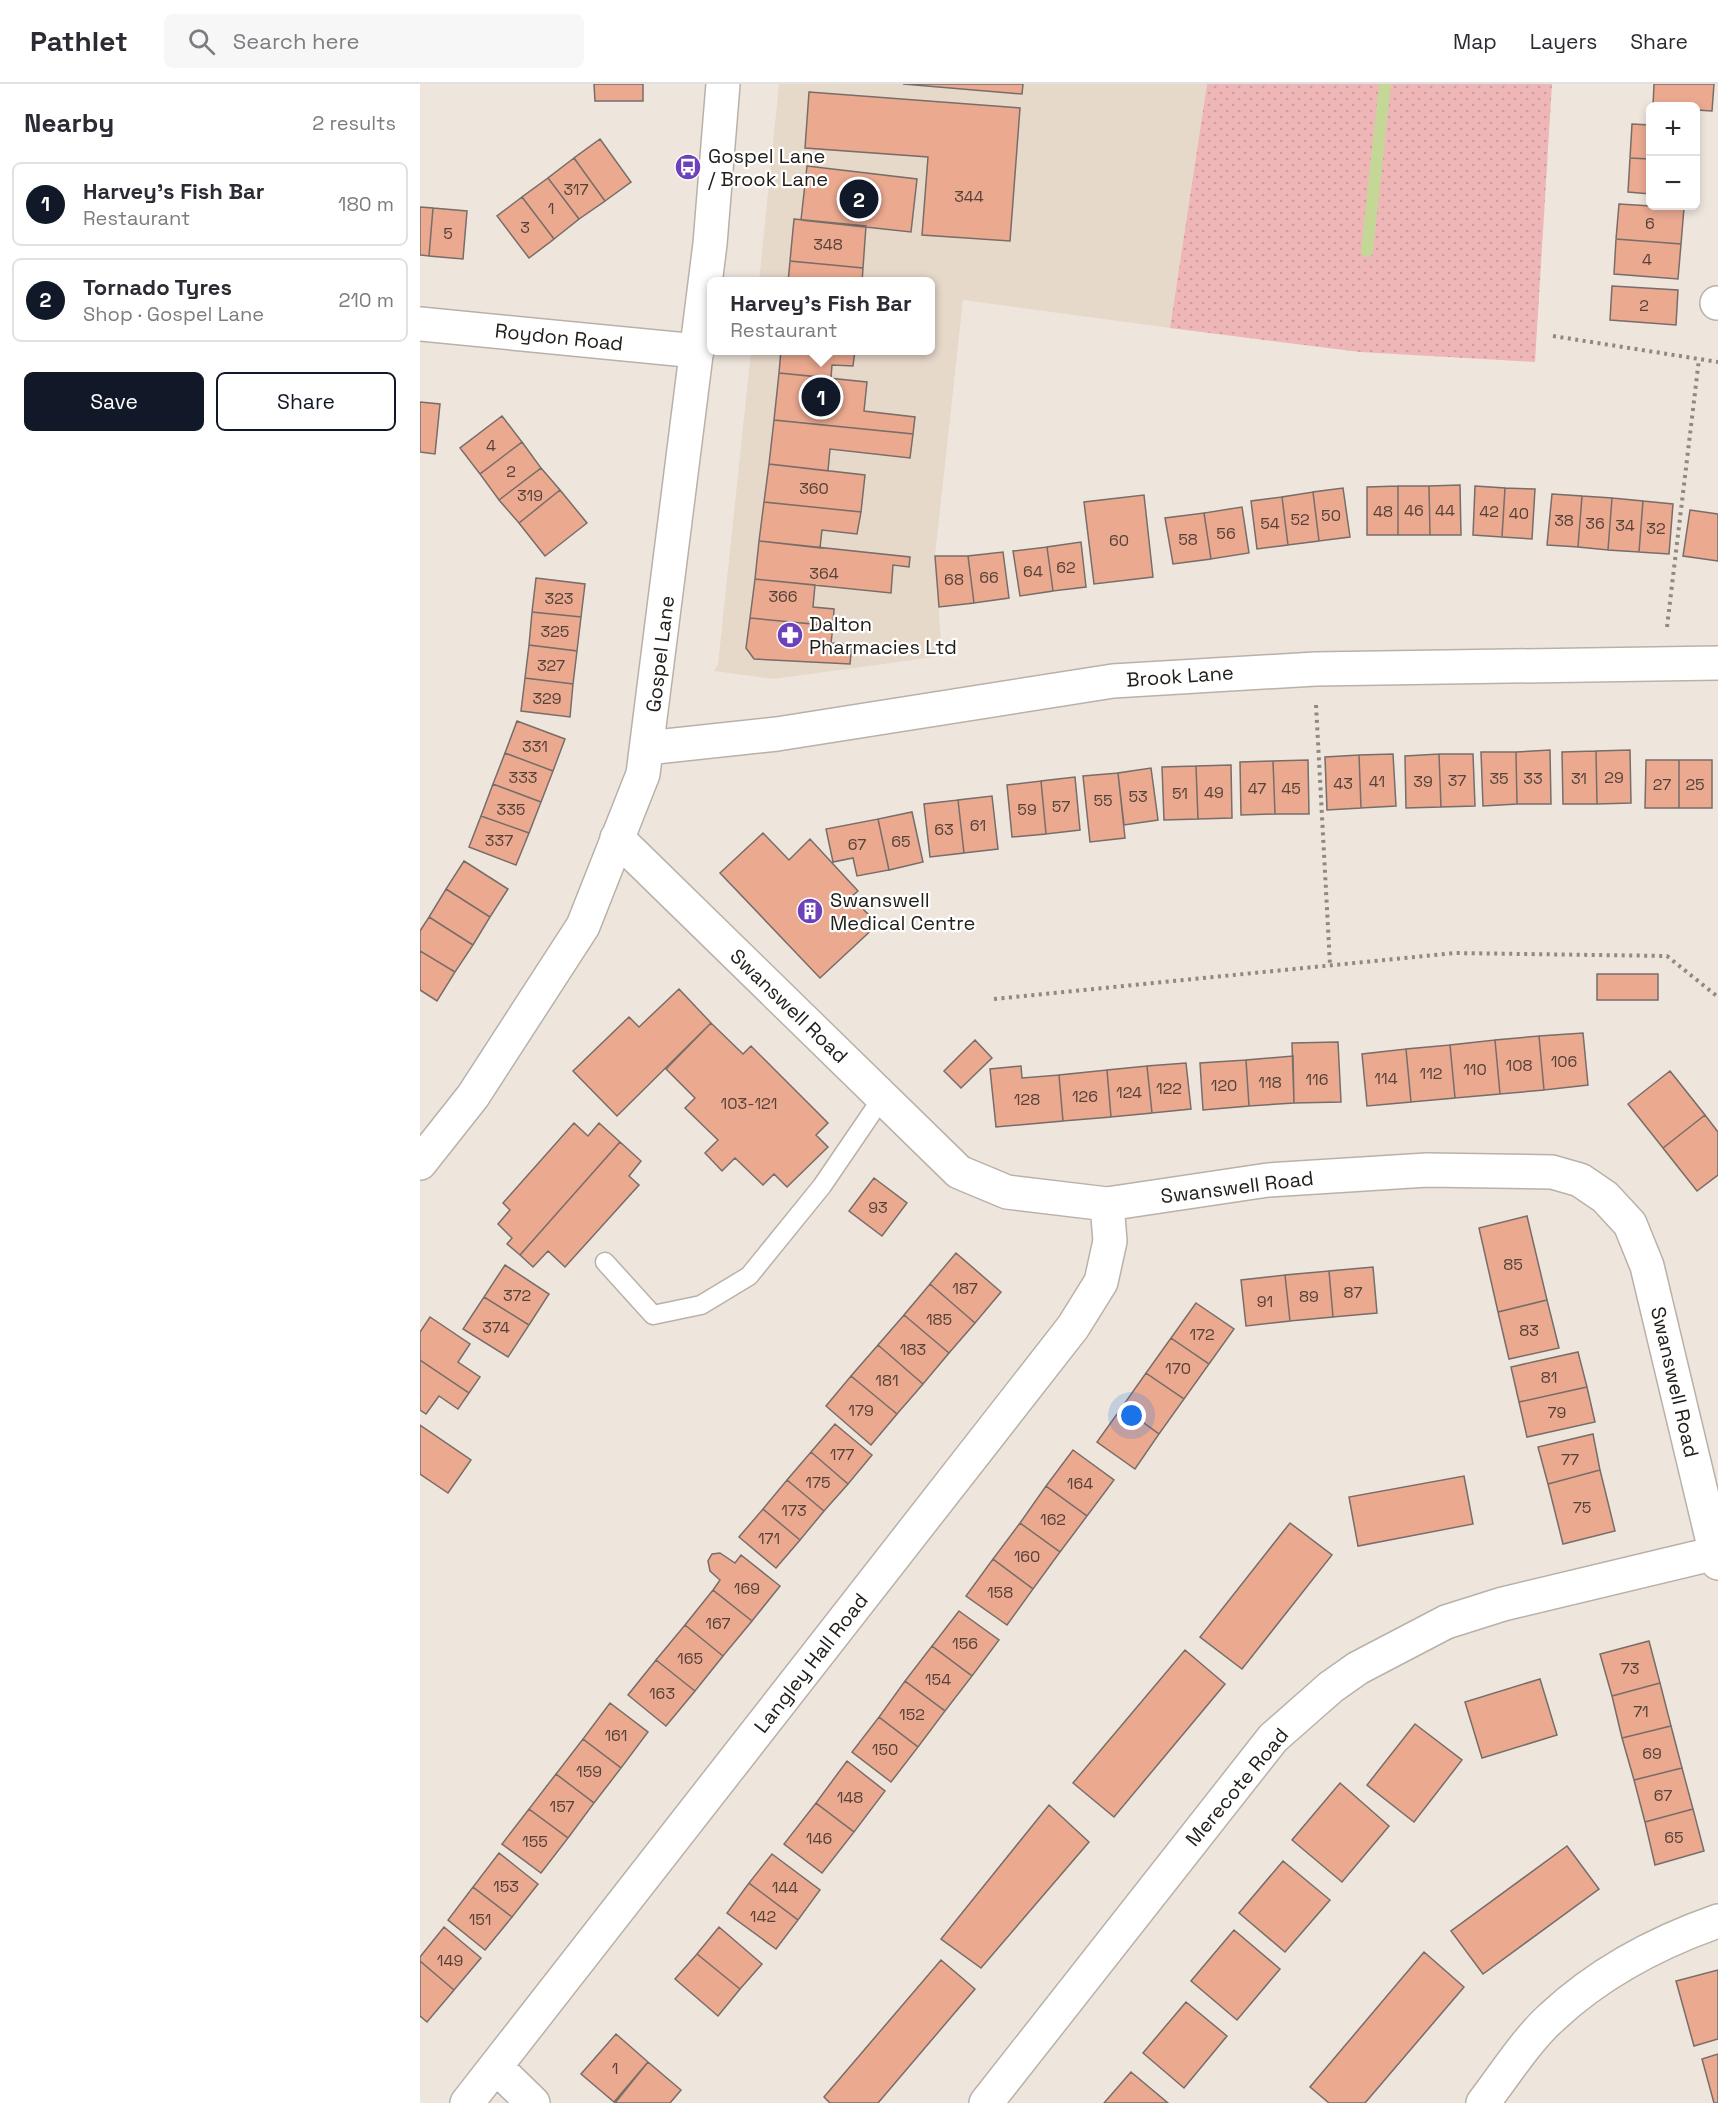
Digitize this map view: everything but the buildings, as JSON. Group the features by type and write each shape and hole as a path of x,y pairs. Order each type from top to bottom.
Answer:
{"street":[{"name":"Gospel Lane","path":"420,1163 472,1096 583,926 644,774 710,244 723,84"},
{"name":"Roydon Road","path":"420,324 697,351"},
{"name":"Brook Lane","path":"648,748 777,734 1113,681 1314,669 1718,663"},
{"name":"Swanswell Road","path":"617,838 959,1172 1007,1192 1107,1204 1268,1180 1427,1170 1552,1172 1580,1180 1605,1197 1630,1224 1647,1266 1717,1558"},
{"name":"Langley Hall Road","path":"467,2103 1073,1327 1101,1282 1110,1241 1107,1204"},
{"name":"Merecote Road","path":"986,2103 1273,1738 1331,1687 1358,1668 1446,1622 1503,1604 1717,1558"},
{"path":"1483,2103 1550,2018 1608,1972 1684,1933 1718,1922"},
{"path":"496,2067 533,2103"}],"lane":[{"path":"605,1262 653,1315 701,1305 749,1276 822,1186 882,1098"}],"path":[{"path":"1553,336 1718,362"},
{"path":"1663,663 1699,359"},
{"path":"1314,669 1330,965"},
{"path":"994,999 1454,953 1667,956 1718,998"}],"shaded area":[{"path":"779,84 1207,84 1170,328 963,300 935,556 942,656 774,679 714,671 718,664 751,355 935,355 935,277 759,277"},
{"path":"1207,84 1552,84 1535,362 1360,352 1170,328"}],"waterway":[{"path":"1367,251 1385,84"}],"place":[{"name":"Gospel Lane / Brook Lane","path":"688,167"},
{"name":"Tornado Tyres","path":"859,199"},
{"name":"Harvey's Fish Bar","path":"821,397"},
{"name":"Dalton Pharmacies Ltd","path":"790,635"},
{"name":"Swanswell Medical Centre","path":"810,911"}]}
